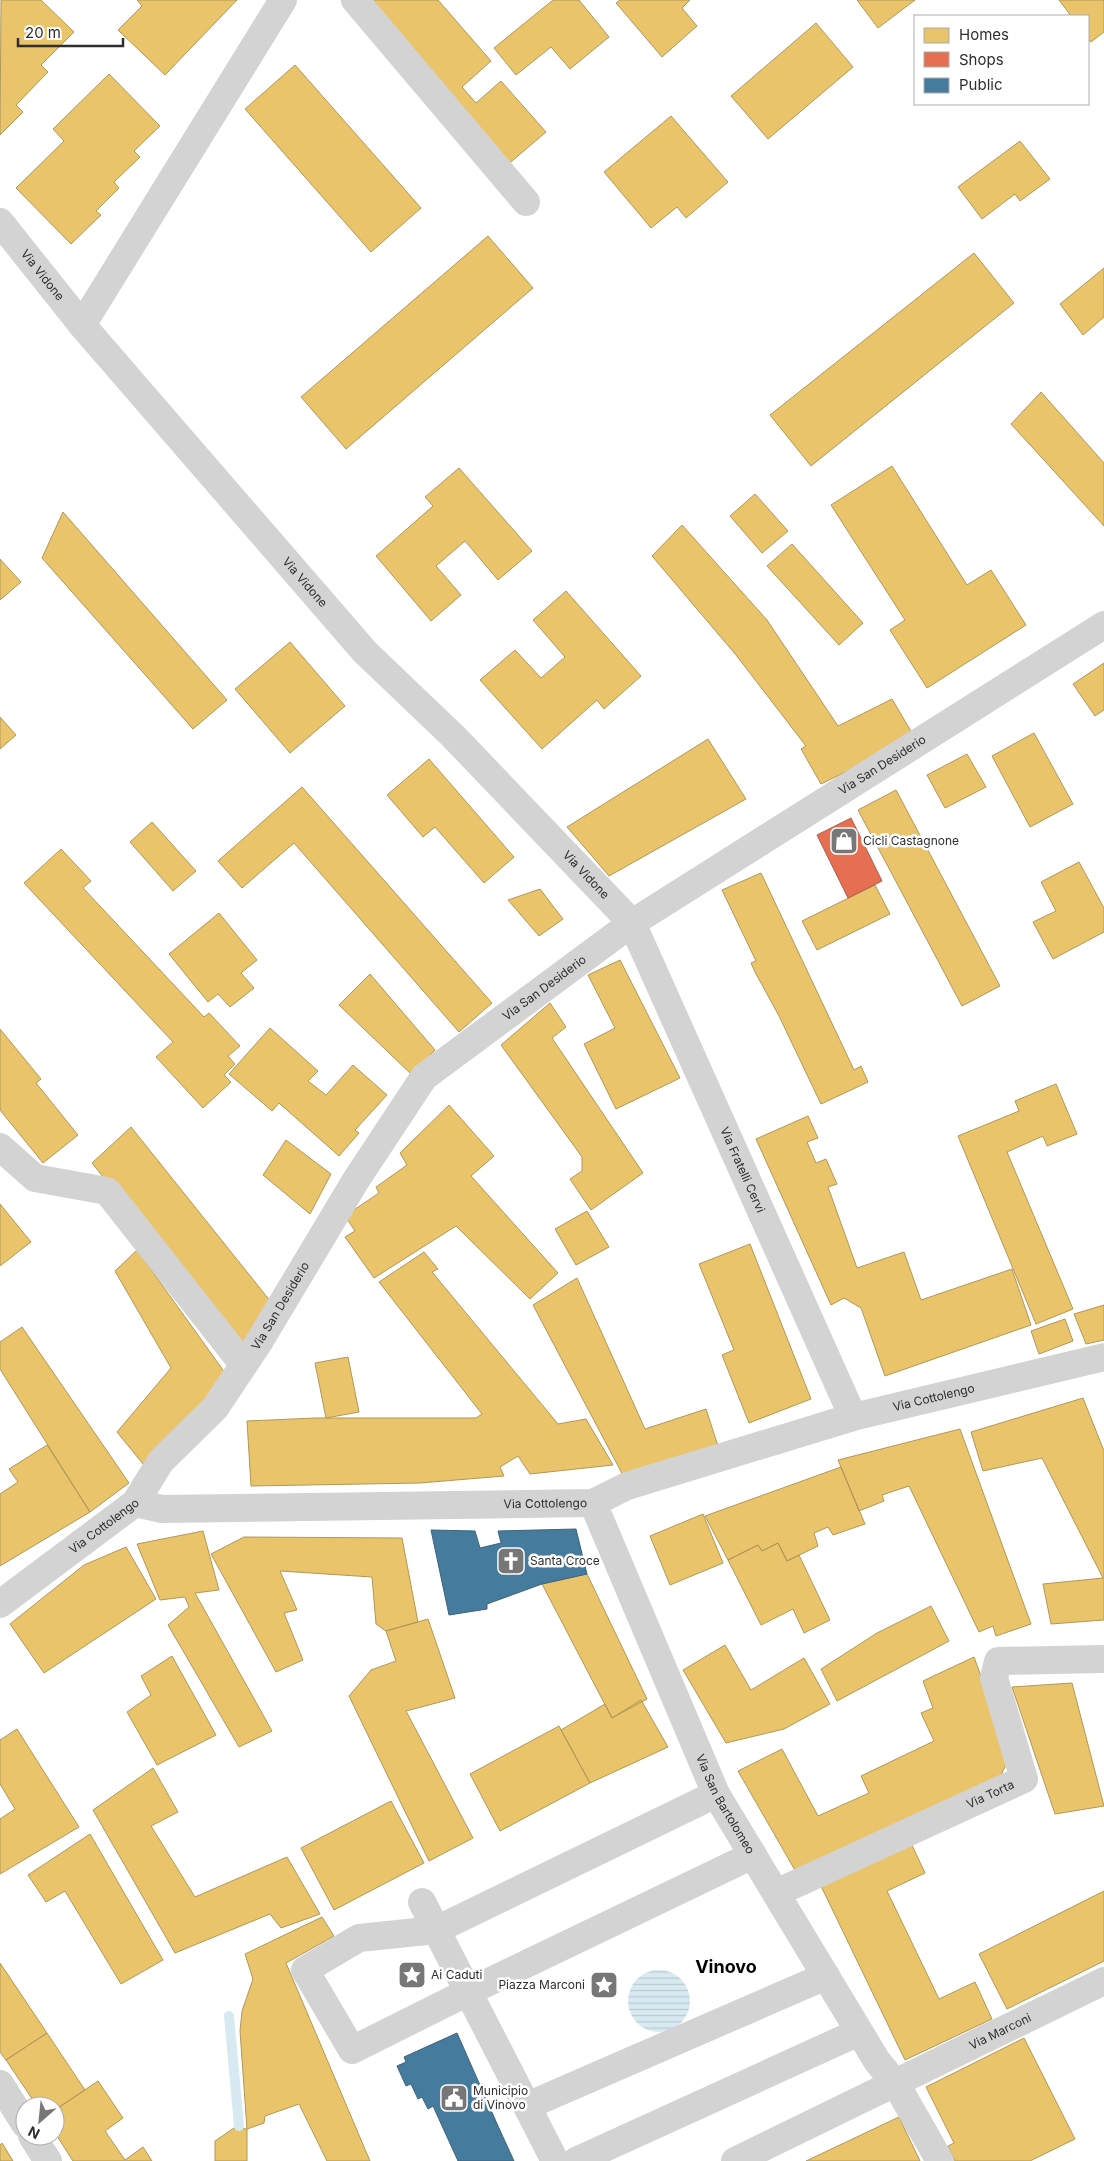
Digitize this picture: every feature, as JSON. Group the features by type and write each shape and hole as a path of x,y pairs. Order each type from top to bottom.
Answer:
{"street":[{"path":"82,325 283,0"},
{"path":"355,0 526,202"},
{"name":"Via Vidone","path":"0,222 82,325 365,652 454,737 632,923"},
{"name":"Via San Desiderio","path":"135,1503 161,1461 214,1408 260,1342 356,1180 424,1077 632,923 1104,625"},
{"name":"Via Fratelli Cervi","path":"632,923 853,1417"},
{"path":"0,1147 35,1178 107,1191 243,1364"},
{"name":"Via Cottolengo","path":"0,1604 135,1503 162,1509 594,1503 627,1486 853,1417 1104,1356"},
{"name":"Via San Bartolomeo","path":"594,1503 716,1794 876,2061 896,2084 940,2161"},
{"name":"Via Torta","path":"776,1893 1024,1779 994,1678 998,1661 1104,1659"},
{"path":"716,1794 436,1930 360,1938 305,1970 352,2050 753,1855"},
{"path":"422,1902 555,2161"},
{"path":"527,2106 826,1976"},
{"name":"Via Marconi","path":"896,2084 1104,1981"},
{"path":"576,2161 859,2032"},
{"path":"0,2084 15,2108"},
{"path":"735,2161 896,2084"},
{"path":"38,2146 48,2161"}],"shaded area":[{"path":"653,1970 665,1970 681,1979 688,1989 690,2001 688,2013 681,2023 665,2032 653,2032 642,2027 633,2018 628,2007 628,1995 633,1984 642,1975"}],"building: Homes":[{"path":"1,0 41,0 74,32 41,65 48,72 16,105 23,112 0,135"},
{"path":"137,0 237,0 165,75 118,30 142,6"},
{"path":"359,0 438,0 491,61 462,87 476,103 501,81 546,132 505,167"},
{"path":"553,0 579,0 609,37 570,69 551,47 516,75 494,48"},
{"path":"620,0 690,0 682,8 697,26 662,57 616,3"},
{"path":"857,0 915,0 878,28"},
{"path":"1059,0 1104,0 1104,32 1091,42 1089,40 1089,15 1070,15"},
{"path":"816,23 853,67 768,139 731,96"},
{"path":"295,65 421,208 371,252 245,109"},
{"path":"109,74 160,126 134,151 140,157 114,182 119,188 96,211 101,215 71,244 16,188 64,141 53,129"},
{"path":"671,116 728,182 686,218 677,207 651,228 604,172"},
{"path":"1020,141 1050,179 1020,201 1015,194 982,219 958,187"},
{"path":"488,236 533,288 346,449 301,397"},
{"path":"974,253 1014,303 811,466 770,415"},
{"path":"1104,268 1104,317 1083,335 1060,304"},
{"path":"1041,392 1104,463 1104,526 1011,424"},
{"path":"892,466 967,585 991,570 1026,625 927,688 890,630 905,620 831,505"},
{"path":"459,468 532,551 498,580 465,541 436,566 461,595 431,621 376,556 433,506 425,497"},
{"path":"755,494 788,531 762,553 730,516"},
{"path":"63,512 227,700 193,729 42,558"},
{"path":"682,525 767,620 838,726 892,699 915,738 821,784 801,749 806,746 736,655 652,556"},
{"path":"792,544 863,623 839,645 767,566"},
{"path":"0,559 21,582 0,600"},
{"path":"566,591 641,676 604,709 597,700 542,749 480,680 515,650 541,678 565,657 533,620"},
{"path":"290,642 345,706 290,753 235,689"},
{"path":"1104,663 1104,710 1095,716 1073,684"},
{"path":"0,717 16,735 0,749"},
{"path":"1034,733 1073,804 1030,827 992,756"},
{"path":"708,739 746,799 609,876 567,827"},
{"path":"967,754 986,787 945,808 927,775"},
{"path":"429,759 514,857 484,883 435,827 423,837 387,795"},
{"path":"302,787 492,1003 459,1032 294,843 242,888 218,861"},
{"path":"896,790 1000,986 962,1006 858,810"},
{"path":"152,822 196,871 173,891 130,842"},
{"path":"61,849 91,881 83,888 204,1017 209,1013 240,1046 228,1056 235,1064 224,1075 231,1082 203,1108 156,1057 173,1042 24,883"},
{"path":"1079,862 1104,908 1104,932 1053,959 1033,922 1056,911 1041,882"},
{"path":"761,873 854,1070 861,1066 868,1082 821,1104 779,1016 755,972 751,963 756,961 722,890"},
{"path":"875,885 890,914 817,950 802,921"},
{"path":"540,889 563,919 539,936 508,900"},
{"path":"219,913 257,960 241,973 254,988 230,1007 218,994 208,1002 169,954"},
{"path":"620,960 680,1078 616,1109 584,1044 615,1028 588,975"},
{"path":"370,974 435,1050 412,1075 339,1005"},
{"path":"550,1003 566,1027 552,1038 643,1173 591,1210 570,1179 582,1171 582,1157 501,1045"},
{"path":"270,1028 318,1071 308,1081 326,1095 353,1065 387,1095 355,1130 359,1133 339,1156 279,1103 272,1111 229,1074"},
{"path":"0,1029 41,1079 36,1083 78,1135 43,1163 0,1110"},
{"path":"1056,1084 1077,1134 1047,1146 1043,1136 1007,1152 1073,1309 1036,1324 958,1136 1019,1111 1015,1101"},
{"path":"449,1105 494,1156 471,1176 558,1273 530,1299 456,1226 374,1278 345,1237 355,1231 345,1216 379,1193 376,1187 407,1165 400,1153"},
{"path":"808,1116 818,1138 807,1142 816,1163 826,1159 837,1184 828,1187 857,1268 904,1252 921,1300 1012,1269 1031,1325 885,1376 861,1308 844,1298 831,1305 756,1139"},
{"path":"131,1127 271,1302 239,1348 92,1163"},
{"path":"286,1140 331,1174 310,1214 263,1175"},
{"path":"0,1204 31,1242 0,1266"},
{"path":"587,1211 609,1247 576,1265 555,1229"},
{"path":"750,1244 811,1399 749,1423 722,1355 734,1350 699,1264"},
{"path":"137,1250 228,1377 143,1464 117,1432 171,1368 115,1271"},
{"path":"424,1252 438,1269 432,1272 558,1424 586,1419 613,1465 530,1474 518,1456 500,1467 504,1476 420,1483 251,1486 247,1421 316,1418 476,1418 482,1414 379,1282"},
{"path":"577,1278 645,1429 706,1409 719,1449 626,1481 533,1305"},
{"path":"1104,1305 1104,1340 1086,1344 1074,1314"},
{"path":"1065,1319 1073,1341 1039,1354 1031,1331"},
{"path":"22,1327 129,1483 90,1512 0,1369 0,1342"},
{"path":"348,1357 359,1412 326,1418 315,1363"},
{"path":"1083,1398 1104,1451 1104,1620 1051,1624 1043,1584 1103,1578 1042,1458 983,1471 971,1432"},
{"path":"960,1429 1031,1624 996,1636 993,1626 979,1632 909,1486 882,1495 884,1501 859,1511 838,1460"},
{"path":"47,1445 90,1512 0,1566 0,1494 18,1482 9,1469"},
{"path":"841,1467 865,1524 833,1535 828,1527 814,1533 818,1546 787,1561 778,1543 762,1551 758,1545 728,1560 705,1516"},
{"path":"703,1514 723,1563 670,1585 650,1536"},
{"path":"203,1531 219,1590 195,1593 272,1731 239,1747 168,1625 189,1607 185,1597 160,1600 137,1544"},
{"path":"244,1537 402,1538 418,1622 386,1631 376,1624 372,1577 280,1571 297,1610 284,1613 303,1660 276,1672 211,1554"},
{"path":"778,1543 787,1561 799,1555 830,1620 804,1633 793,1609 761,1625 728,1560 758,1545 762,1551"},
{"path":"126,1547 156,1599 44,1673 10,1624 84,1565"},
{"path":"587,1574 647,1699 612,1718 542,1584"},
{"path":"931,1606 949,1641 837,1701 821,1669 877,1633"},
{"path":"428,1619 455,1698 406,1711 473,1838 429,1861 349,1696 371,1670 396,1661 386,1631"},
{"path":"725,1645 751,1690 804,1658 830,1704 784,1729 726,1743 683,1670"},
{"path":"172,1656 216,1735 157,1765 127,1712 151,1695 141,1676"},
{"path":"974,1657 1010,1756 1001,1775 796,1872 738,1771 782,1749 818,1816 869,1793 861,1776 934,1741 921,1713 933,1708 923,1681"},
{"path":"1072,1683 1104,1806 1055,1814 1012,1687"},
{"path":"641,1700 668,1747 590,1783 561,1730 605,1704 612,1718"},
{"path":"559,1726 590,1783 500,1831 470,1774"},
{"path":"17,1729 79,1827 0,1874 0,1819 15,1809 0,1784 0,1740"},
{"path":"153,1768 178,1812 151,1826 195,1897 287,1857 320,1914 281,1928 270,1914 175,1953 93,1810"},
{"path":"391,1801 424,1863 334,1910 301,1848"},
{"path":"90,1834 163,1960 121,1984 65,1891 46,1902 28,1875"},
{"path":"910,1841 925,1873 887,1891 939,1999 975,1982 992,2019 905,2060 820,1884"},
{"path":"1104,1891 1104,1961 1007,2009 979,1954"},
{"path":"322,1917 334,1936 286,1963 370,2161 327,2161 299,2104 265,2116 264,2123 247,2129 240,2031 242,2011 253,1979 245,1954"},
{"path":"0,1963 47,2033 6,2060 0,2052"},
{"path":"47,2033 85,2090 65,2103 65,2096 30,2096 6,2060"},
{"path":"1024,2038 1075,2139 1030,2161 955,2161 948,2146 954,2143 926,2087"},
{"path":"98,2081 123,2118 105,2131 125,2160 143,2147 152,2161 73,2161 63,2146 65,2146 65,2103"},
{"path":"899,2117 920,2161 806,2161"},
{"path":"234,2128 247,2129 247,2161 215,2161 215,2141"},
{"path":"2,2143 13,2161 0,2161 0,2145"}],"building: Shops":[{"path":"851,818 882,881 848,898 817,835"}],"building: Public":[{"name":"Santa Croce","path":"576,1529 587,1574 542,1584 487,1604 487,1609 449,1615 431,1530 475,1531 480,1548 501,1543 498,1531"},
{"name":"Municipio di Vinovo","path":"457,2033 514,2161 458,2161 433,2106 428,2109 422,2097 418,2099 411,2084 406,2086 397,2066 406,2062 404,2057"}],"waterway":[{"path":"229,2016 239,2126"}],"place":[{"name":"Cicli Castagnone","path":"844,841"},
{"name":"Santa Croce","path":"511,1561"},
{"name":"Ai Caduti","path":"412,1975"},
{"name":"Piazza Marconi","path":"604,1985"},
{"name":"Municipio di Vinovo","path":"454,2098"}],"district":[{"name":"Vinovo","path":"726,1967"}]}
